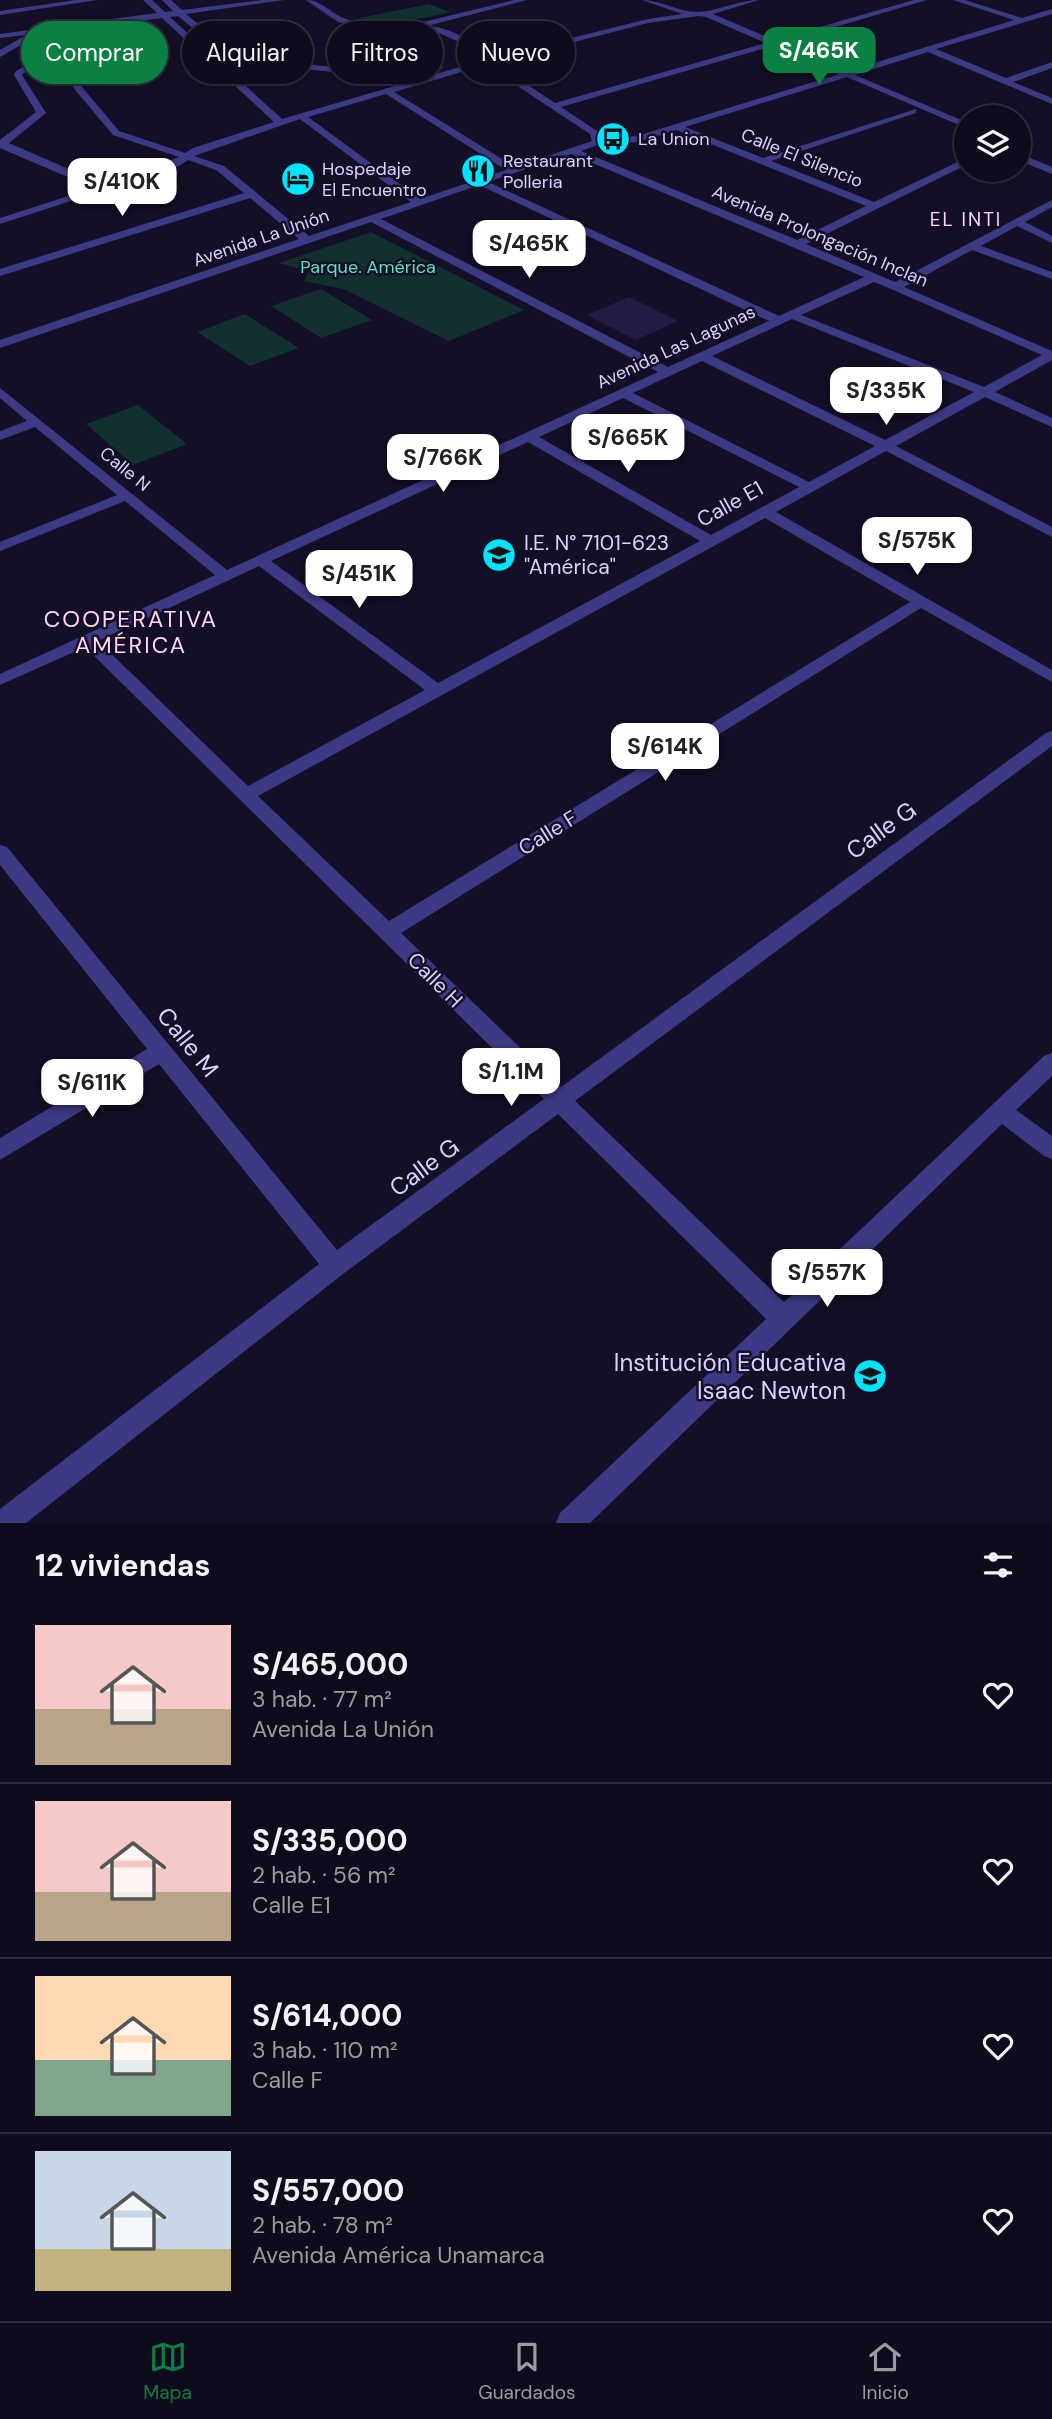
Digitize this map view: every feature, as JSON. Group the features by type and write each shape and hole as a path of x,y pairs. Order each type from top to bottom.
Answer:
{"street":[{"path":"0,13 93,0"},
{"path":"147,0 281,122"},
{"path":"166,0 214,40 228,47 267,58 325,67 415,69 457,64"},
{"path":"136,21 279,0"},
{"path":"310,0 346,21"},
{"path":"485,0 500,6"},
{"path":"440,21 523,0"},
{"path":"646,0 687,13 954,129"},
{"path":"575,40 687,13 726,0"},
{"path":"687,13 712,12 755,0"},
{"path":"554,106 923,0"},
{"path":"957,0 1021,20"},
{"path":"687,13 708,15 954,120"},
{"path":"521,84 594,133 597,142 626,142 1050,13"},
{"path":"155,21 165,18"},
{"path":"0,36 21,33"},
{"path":"0,54 21,42"},
{"path":"928,49 1052,101"},
{"path":"1007,81 1052,65"},
{"path":"0,221 176,164 196,150 385,90 457,70"},
{"path":"2,141 37,117 41,110 26,84"},
{"path":"75,84 116,133 220,168 308,241"},
{"path":"385,90 515,171"},
{"path":"763,161 913,111"},
{"path":"301,116 419,203"},
{"name":"Calle El Silencio","path":"676,127 875,205"},
{"path":"2,141 102,188"},
{"name":"Avenida La Unión","path":"0,344 597,142"},
{"name":"Avenida Prolongación Inclan","path":"573,151 797,244 1052,355"},
{"path":"1031,152 1052,161"},
{"path":"1031,161 1052,170"},
{"path":"797,244 954,167"},
{"path":"480,182 785,318 985,392 1052,423"},
{"path":"1,271 253,194"},
{"path":"895,287 1052,203"},
{"path":"374,219 668,372"},
{"path":"1018,222 1052,240"},
{"path":"972,246 1052,276"},
{"name":"Avenida Las Lagunas","path":"0,680 872,278"},
{"name":"Calle E1","path":"246,794 1052,355"},
{"path":"702,356 886,446 1052,533"},
{"name":"Calle N","path":"0,392 225,576"},
{"path":"622,392 809,487"},
{"path":"0,436 37,422"},
{"path":"528,436 710,541"},
{"path":"0,547 127,496"},
{"path":"764,512 1052,677"},
{"path":"260,560 437,691"},
{"name":"Calle F","path":"387,932 922,601"},
{"name":"Calle H","path":"87,640 557,1101 784,1319"},
{"name":"Calle G","path":"4,1523 335,1266 1052,737"},
{"name":"Calle M","path":"2,858 335,1266"},
{"path":"0,1150 162,1051"},
{"path":"570,1523 1052,1062"},
{"path":"1001,1111 1052,1149"}],"green space":[{"path":"429,4 450,12 405,20 359,18"},
{"name":"Parque. América","path":"371,232 524,310 449,341 343,289 304,281 309,271 279,263"},
{"path":"321,289 372,320 321,338 271,306"},
{"path":"245,314 299,348 250,366 197,332"},
{"path":"138,405 187,444 133,465 86,424"}],"building":[{"path":"629,297 678,321 636,340 587,315"}],"place":[{"name":"La Union","path":"613,139"},
{"name":"Restaurant Polleria","path":"478,171"},
{"name":"Hospedaje El Encuentro","path":"298,179"},
{"name":"I.E. N° 7101-623 \"América\"","path":"499,555"},
{"name":"Institución Educativa Isaac Newton","path":"870,1376"}],"district":[{"name":"EL INTI","path":"966,219"},
{"name":"COOPERATIVA AMÉRICA","path":"131,632"}]}
